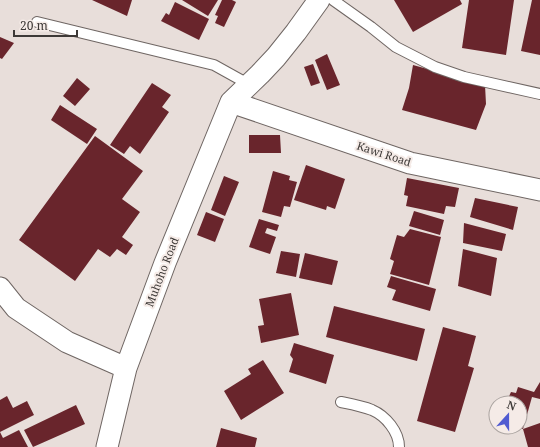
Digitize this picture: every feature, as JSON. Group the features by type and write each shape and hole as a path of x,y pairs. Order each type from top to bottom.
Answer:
{"street":[{"path":"231,102 250,85 276,57 296,32 318,0"},
{"name":"Kawi Road","path":"231,102 410,163 540,190"},
{"name":"Muhoho Road","path":"107,447 126,368 165,264 231,102"},
{"path":"0,288 16,308 66,342 126,368"}],"lane":[{"path":"333,0 396,47 435,67 464,77 540,94"},
{"path":"37,22 214,65 250,85"},
{"path":"340,402 373,410 386,419 396,432 399,447"}],"building":[{"path":"92,0 132,0 127,16"},
{"path":"182,0 218,0 208,16"},
{"path":"222,0 232,0 236,2 224,27 215,23 218,16 215,15"},
{"path":"394,0 460,0 462,4 413,32"},
{"path":"469,0 514,0 506,55 462,48"},
{"path":"532,0 540,0 540,55 521,51"},
{"path":"175,2 209,19 199,40 161,21 166,13 169,15"},
{"path":"0,37 14,43 2,59 0,58"},
{"path":"327,54 340,85 327,90 315,60"},
{"path":"313,64 320,83 311,86 304,67"},
{"path":"413,65 485,85 486,104 476,130 402,110 409,88"},
{"path":"77,78 90,89 75,106 63,96"},
{"path":"152,83 171,95 162,107 169,112 140,154 130,146 124,154 110,145"},
{"path":"60,105 97,129 87,144 51,120"},
{"path":"249,135 280,135 281,153 249,153"},
{"path":"95,136 143,171 122,199 140,212 122,237 133,245 126,255 117,249 110,257 98,249 75,281 19,240"},
{"path":"306,165 345,179 335,209 327,206 326,210 294,200"},
{"path":"273,171 290,176 289,180 297,182 290,207 284,206 281,217 262,212"},
{"path":"224,176 239,182 225,216 211,210"},
{"path":"407,178 459,188 455,207 446,206 444,214 406,206 408,196 404,195"},
{"path":"475,198 518,207 513,230 470,217"},
{"path":"414,211 444,220 440,235 409,226"},
{"path":"206,212 224,219 215,242 197,235"},
{"path":"259,219 279,225 277,231 267,228 265,233 276,237 270,254 249,247"},
{"path":"464,223 506,234 502,251 463,243"},
{"path":"410,229 441,237 429,285 390,274 394,261 390,259 397,235 404,237"},
{"path":"463,249 497,258 491,296 458,286"},
{"path":"281,251 300,254 296,277 276,273"},
{"path":"305,253 338,261 332,285 299,278"},
{"path":"391,276 436,289 430,311 392,300 396,290 387,287"},
{"path":"291,293 299,335 261,343 258,326 264,325 259,299"},
{"path":"334,306 425,329 417,361 326,337"},
{"path":"443,327 476,336 468,366 474,368 455,432 417,421"},
{"path":"294,343 334,355 326,384 289,372 293,359 290,355"},
{"path":"263,360 284,393 241,420 224,391 251,374 248,369"},
{"path":"540,382 540,399 532,397 528,411 528,395 510,395 511,392 516,393 518,387 534,392"},
{"path":"7,396 13,408 27,401 34,415 0,432 0,400"},
{"path":"76,405 85,424 33,447 24,430"},
{"path":"540,423 540,447 528,447 525,435 528,435 528,427"},
{"path":"221,428 257,438 255,447 216,447"},
{"path":"19,430 28,447 0,447 0,432 3,438"}]}
